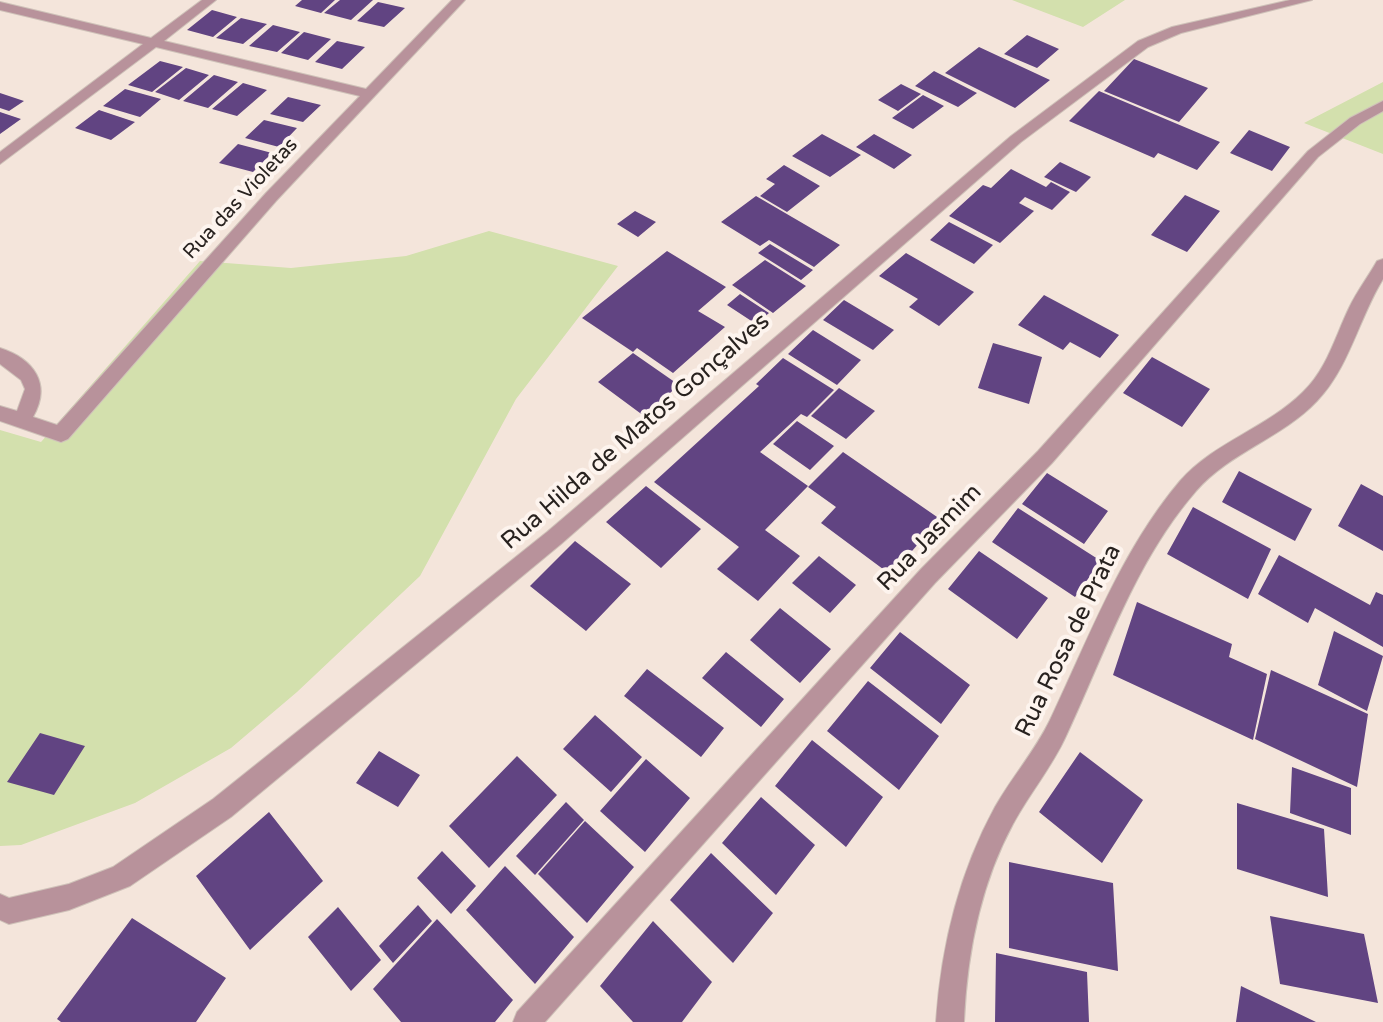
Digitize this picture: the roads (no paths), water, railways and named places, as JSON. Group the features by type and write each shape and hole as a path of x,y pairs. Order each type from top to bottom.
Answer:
{"street":[{"path":"0,159 210,0"},
{"path":"436,0 456,2"},
{"name":"Rua Hilda de Matos Gonçalves","path":"0,907 9,911 69,897 121,877 222,808 554,538 1016,139 1133,51 1177,30 1306,0"},
{"name":"Rua das Violetas","path":"22,420 61,434 185,292 456,2"},
{"path":"0,6 370,94"},
{"name":"Rua Jasmim","path":"527,1022 928,576 1045,457 1313,154 1355,121 1383,105"},
{"name":"Rua Rosa de Prata","path":"950,1022 951,995 971,897 999,824 1055,735 1121,585 1152,532 1191,483 1216,460 1285,418 1311,396 1334,365 1359,306 1383,265"},
{"path":"0,355 22,370 35,386 35,400 22,420 0,413"}]}
